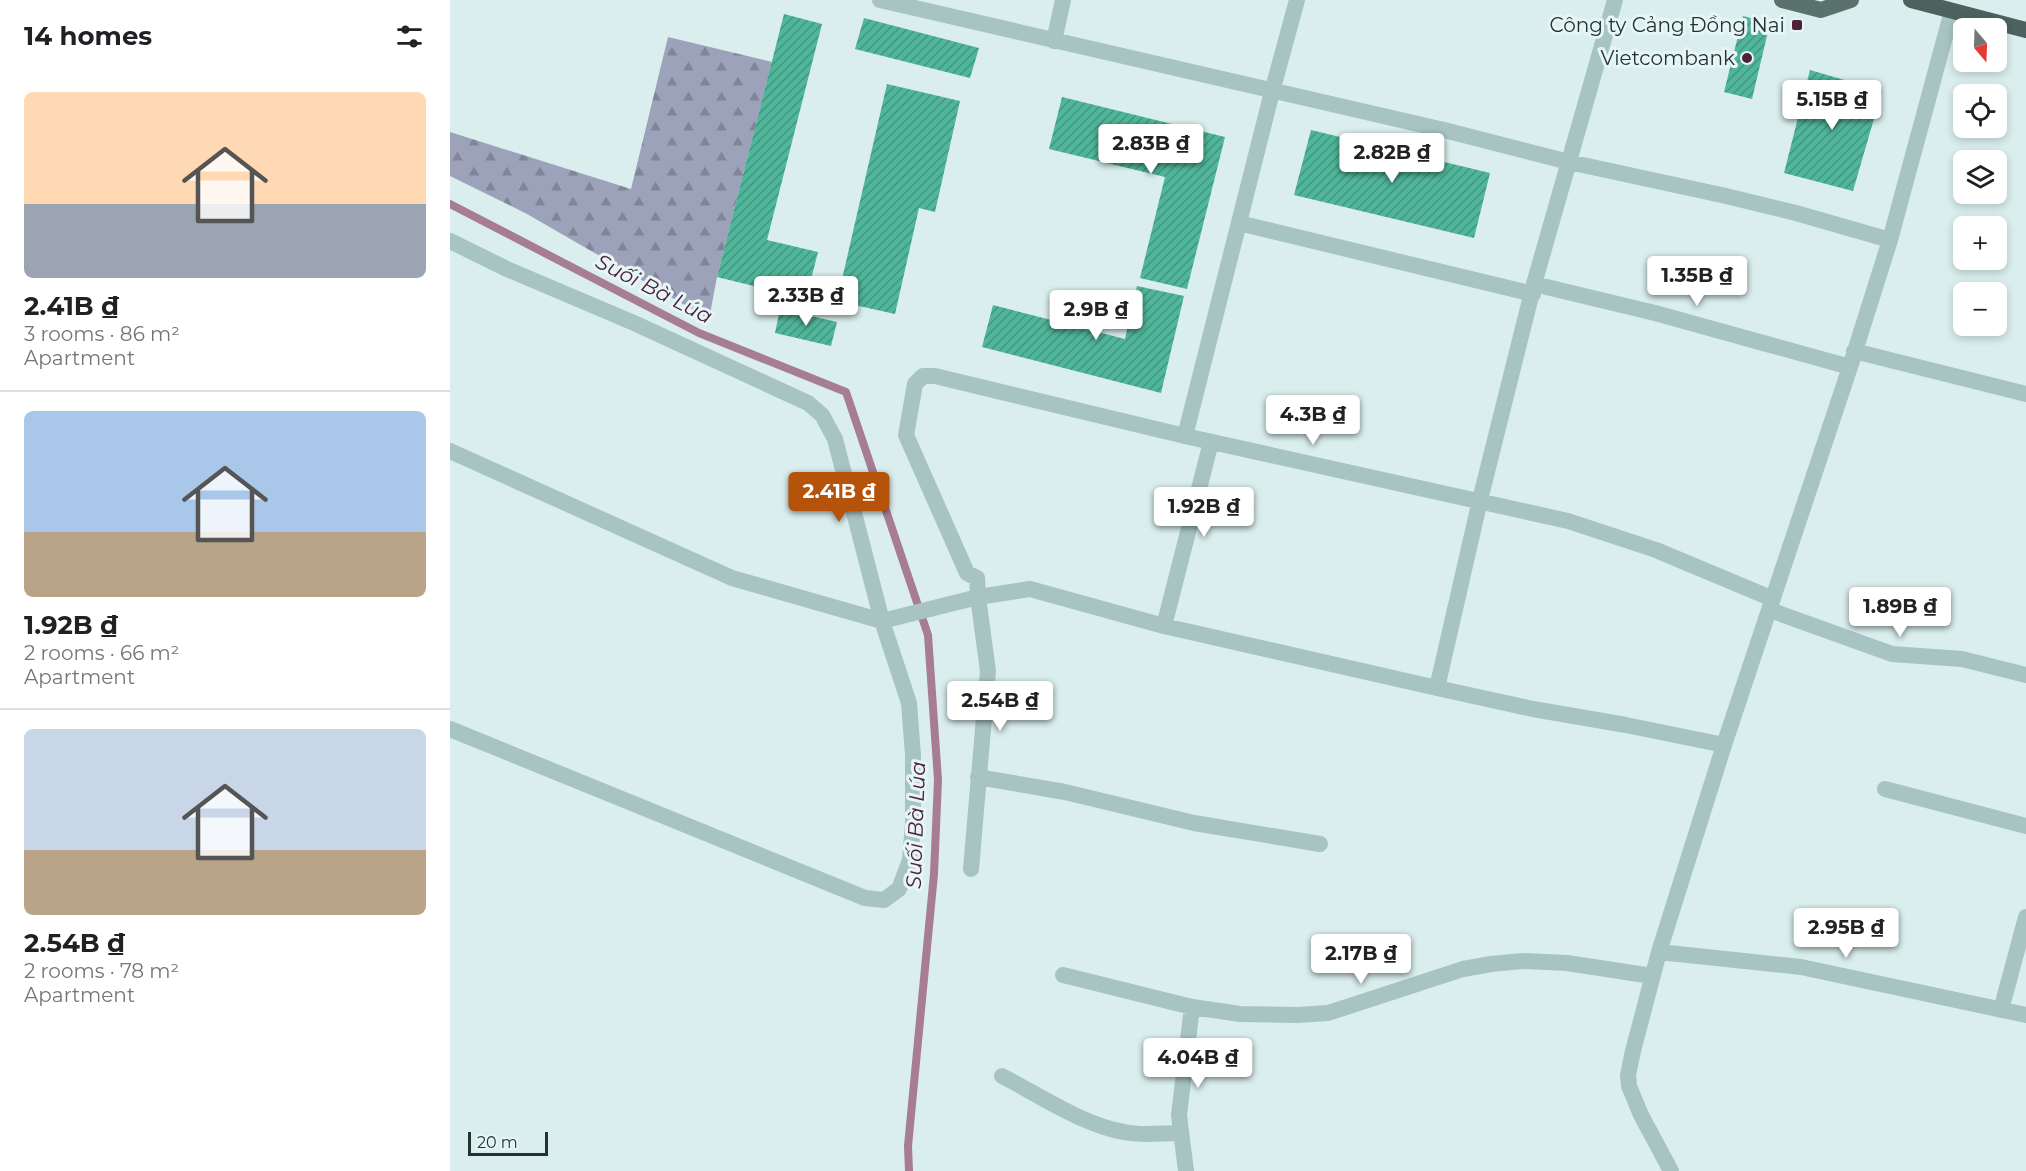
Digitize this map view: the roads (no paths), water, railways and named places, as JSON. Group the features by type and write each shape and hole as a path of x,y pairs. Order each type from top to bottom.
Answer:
{"highway":[{"path":"1911,0 2026,30"}],"main road":[{"path":"1782,0 1821,10 1851,0"}],"street":[{"path":"880,0 1444,130 1569,162 1784,210 1890,240"},
{"path":"1054,41 1063,0"},
{"path":"1185,436 1297,0"},
{"path":"1437,688 1480,500 1534,289 1615,0"},
{"path":"1671,1171 1637,1106 1629,1086 1628,1075 1659,952 1760,633 1772,604 1890,240 1952,11"},
{"path":"1239,223 1534,289 1655,313 1852,359 2026,394"},
{"path":"450,241 507,269 634,322 808,403 822,415 835,439 882,621 909,703 913,767 913,825 910,860 900,889 884,900 865,898 450,729"},
{"path":"971,869 988,671 977,578 967,573 906,435 915,384 923,376 934,375 1211,442 1568,521 1656,550 1772,604 1892,654 1962,659 2026,675"},
{"path":"1164,626 1211,442"},
{"path":"450,451 732,578 882,621 978,597 1030,589 1164,626 1437,688 1533,709 1724,745"},
{"path":"978,777 1065,792 1194,823 1320,844"},
{"path":"1885,789 2026,826"},
{"path":"2001,1010 2026,917"},
{"path":"1659,952 1801,967 2026,1015"},
{"path":"1063,975 1192,1007 1240,1014 1297,1015 1328,1013 1463,969 1491,964 1522,961 1567,963 1652,976"},
{"path":"1186,1171 1179,1133 1180,1098 1192,1007"},
{"path":"1002,1076 1103,1128 1126,1133 1179,1133"}],"waterway":[{"name":"Suối Bà Lúa","path":"450,204 699,333 846,392 928,635 938,780 934,874 908,1146 909,1171"}],"place":[{"name":"Công ty Cảng Đồng Nai","path":"1797,25"},
{"name":"Vietcombank","path":"1747,58"}]}
